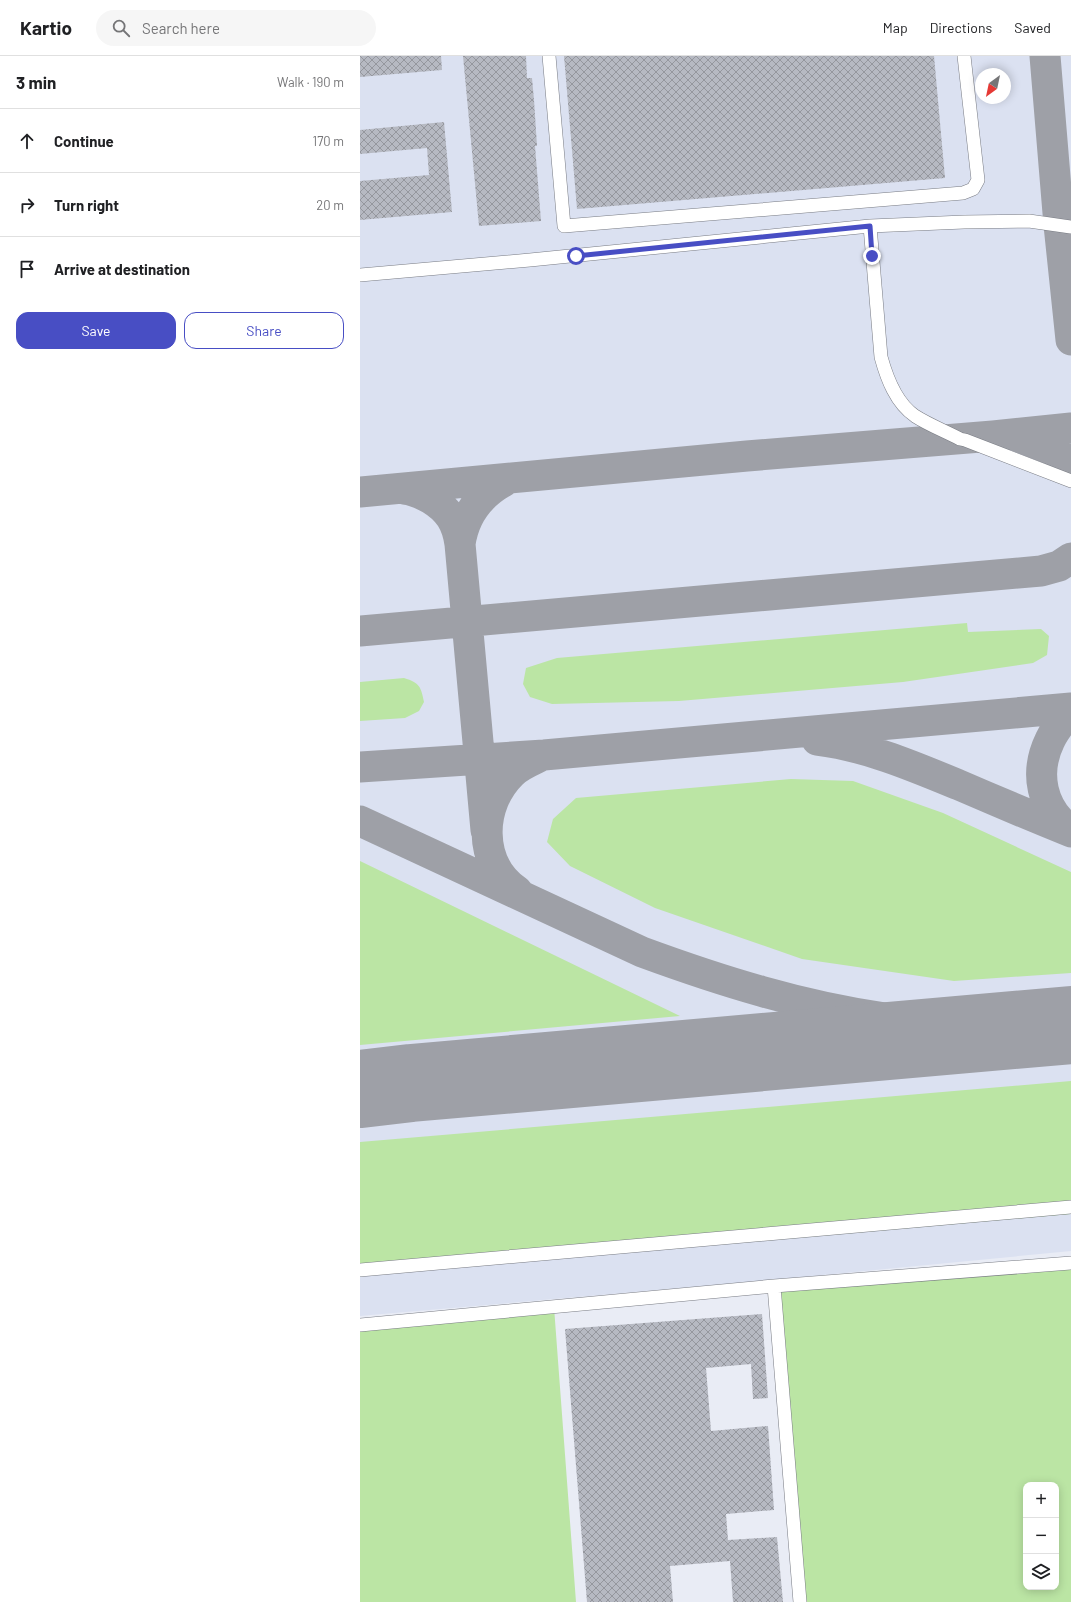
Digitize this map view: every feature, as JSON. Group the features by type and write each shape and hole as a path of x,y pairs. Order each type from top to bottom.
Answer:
{"street":[{"path":"549,56 564,226 963,193 973,189 978,180 964,56"},
{"path":"360,275 530,260 870,226 1029,221 1071,227"},
{"path":"870,226 881,358 886,376 897,397 914,415 960,439 1071,481"},
{"path":"360,1270 1071,1207"},
{"path":"360,1325 774,1286 1071,1263"},
{"path":"774,1286 800,1602"}],"shaded area":[{"path":"360,56 1071,56 1071,1251 772,1280 360,1316"}],"green space":[{"path":"967,623 968,632 1041,629 1049,636 1047,655 1033,663 903,682 679,701 552,704 530,697 523,684 526,668 557,658"},
{"path":"404,678 417,684 421,689 424,702 419,711 405,718 360,721 360,682"},
{"path":"791,779 853,781 943,813 1071,872 1071,973 954,981 802,959 655,908 570,866 547,842 553,819 576,798"},
{"path":"360,861 680,1016 360,1045"},
{"path":"1071,1081 1071,1214 360,1276 360,1142"},
{"path":"1071,1263 1071,1602 800,1602 774,1286"},
{"path":"554,1307 576,1602 360,1602 360,1327"}],"building":[{"path":"360,56 441,56 442,70 360,77"},
{"path":"463,56 526,56 527,78 532,78 534,100 537,146 535,146 541,221 479,226"},
{"path":"564,56 934,56 945,178 577,209"},
{"path":"444,122 452,212 360,220 360,181 429,175 427,148 360,154 360,130"},
{"path":"762,1314 768,1398 753,1399 751,1364 706,1368 711,1431 768,1426 774,1510 726,1514 728,1540 777,1537 783,1602 733,1602 730,1561 670,1566 673,1602 587,1602 565,1329"}],"taxiway":[{"path":"1045,56 1059,225 1071,340"},
{"path":"360,492 1071,428"},
{"path":"1015,435 1052,450 1071,464"},
{"path":"486,830 460,544 465,524 479,500 503,482"},
{"path":"404,489 415,491 424,495 443,508 454,523 459,536 460,544"},
{"path":"360,631 1041,571 1059,566 1071,558"},
{"path":"360,767 544,755 1071,708"},
{"path":"1071,709 1050,740 1042,765 1043,789 1047,801 1053,812 1071,831"},
{"path":"817,740 853,747 907,764 1071,832"},
{"path":"517,891 504,879 495,865 489,850 487,834 489,817 493,801 501,786 512,773 522,765 541,756"},
{"path":"360,821 642,952 701,973 792,999 854,1013 904,1020 1036,1028"},
{"path":"360,1088 411,1083"}],"runway":[{"path":"360,1089 411,1083 1071,1025"}],"route":[{"path":"576,256 805,234 870,226 872,256"}]}
